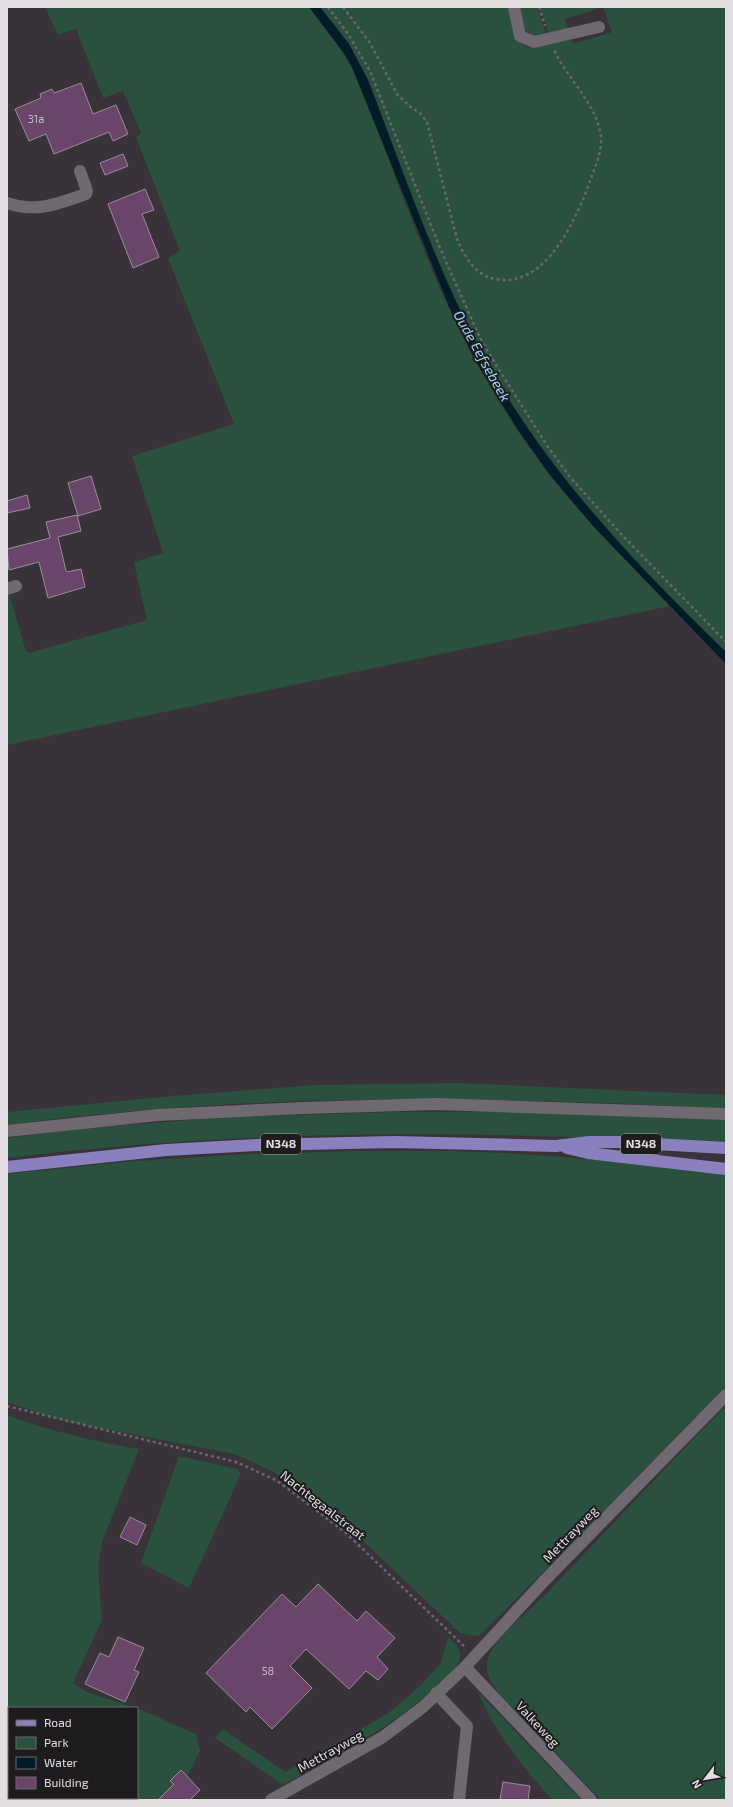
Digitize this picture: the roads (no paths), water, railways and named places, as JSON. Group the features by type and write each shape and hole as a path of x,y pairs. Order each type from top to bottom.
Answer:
{"main road":[{"name":"N348","path":"7,1167 166,1150 257,1145 394,1142 556,1146 589,1142 619,1142 726,1148"},
{"name":"N348","path":"556,1146 588,1153 726,1169"}],"street":[{"path":"514,7 520,36 534,42 598,27"},
{"path":"7,203 24,208 41,208 86,194 87,191 80,171"},
{"path":"7,1131 158,1115 303,1108 436,1104 685,1111 726,1114"},
{"name":"Mettrayweg","path":"271,1800 383,1737 407,1720 465,1667 474,1655 726,1395"},
{"name":"Valkeweg","path":"465,1667 591,1800"},
{"path":"436,1693 467,1726 459,1800"}],"water":[{"name":"Oude Eefsebeek","path":"309,7 320,7 349,44 368,80 446,280 477,344 501,387 528,429 589,508 656,582 726,652 726,664 594,527 550,475 518,430 476,362 450,309 351,65"}]}
